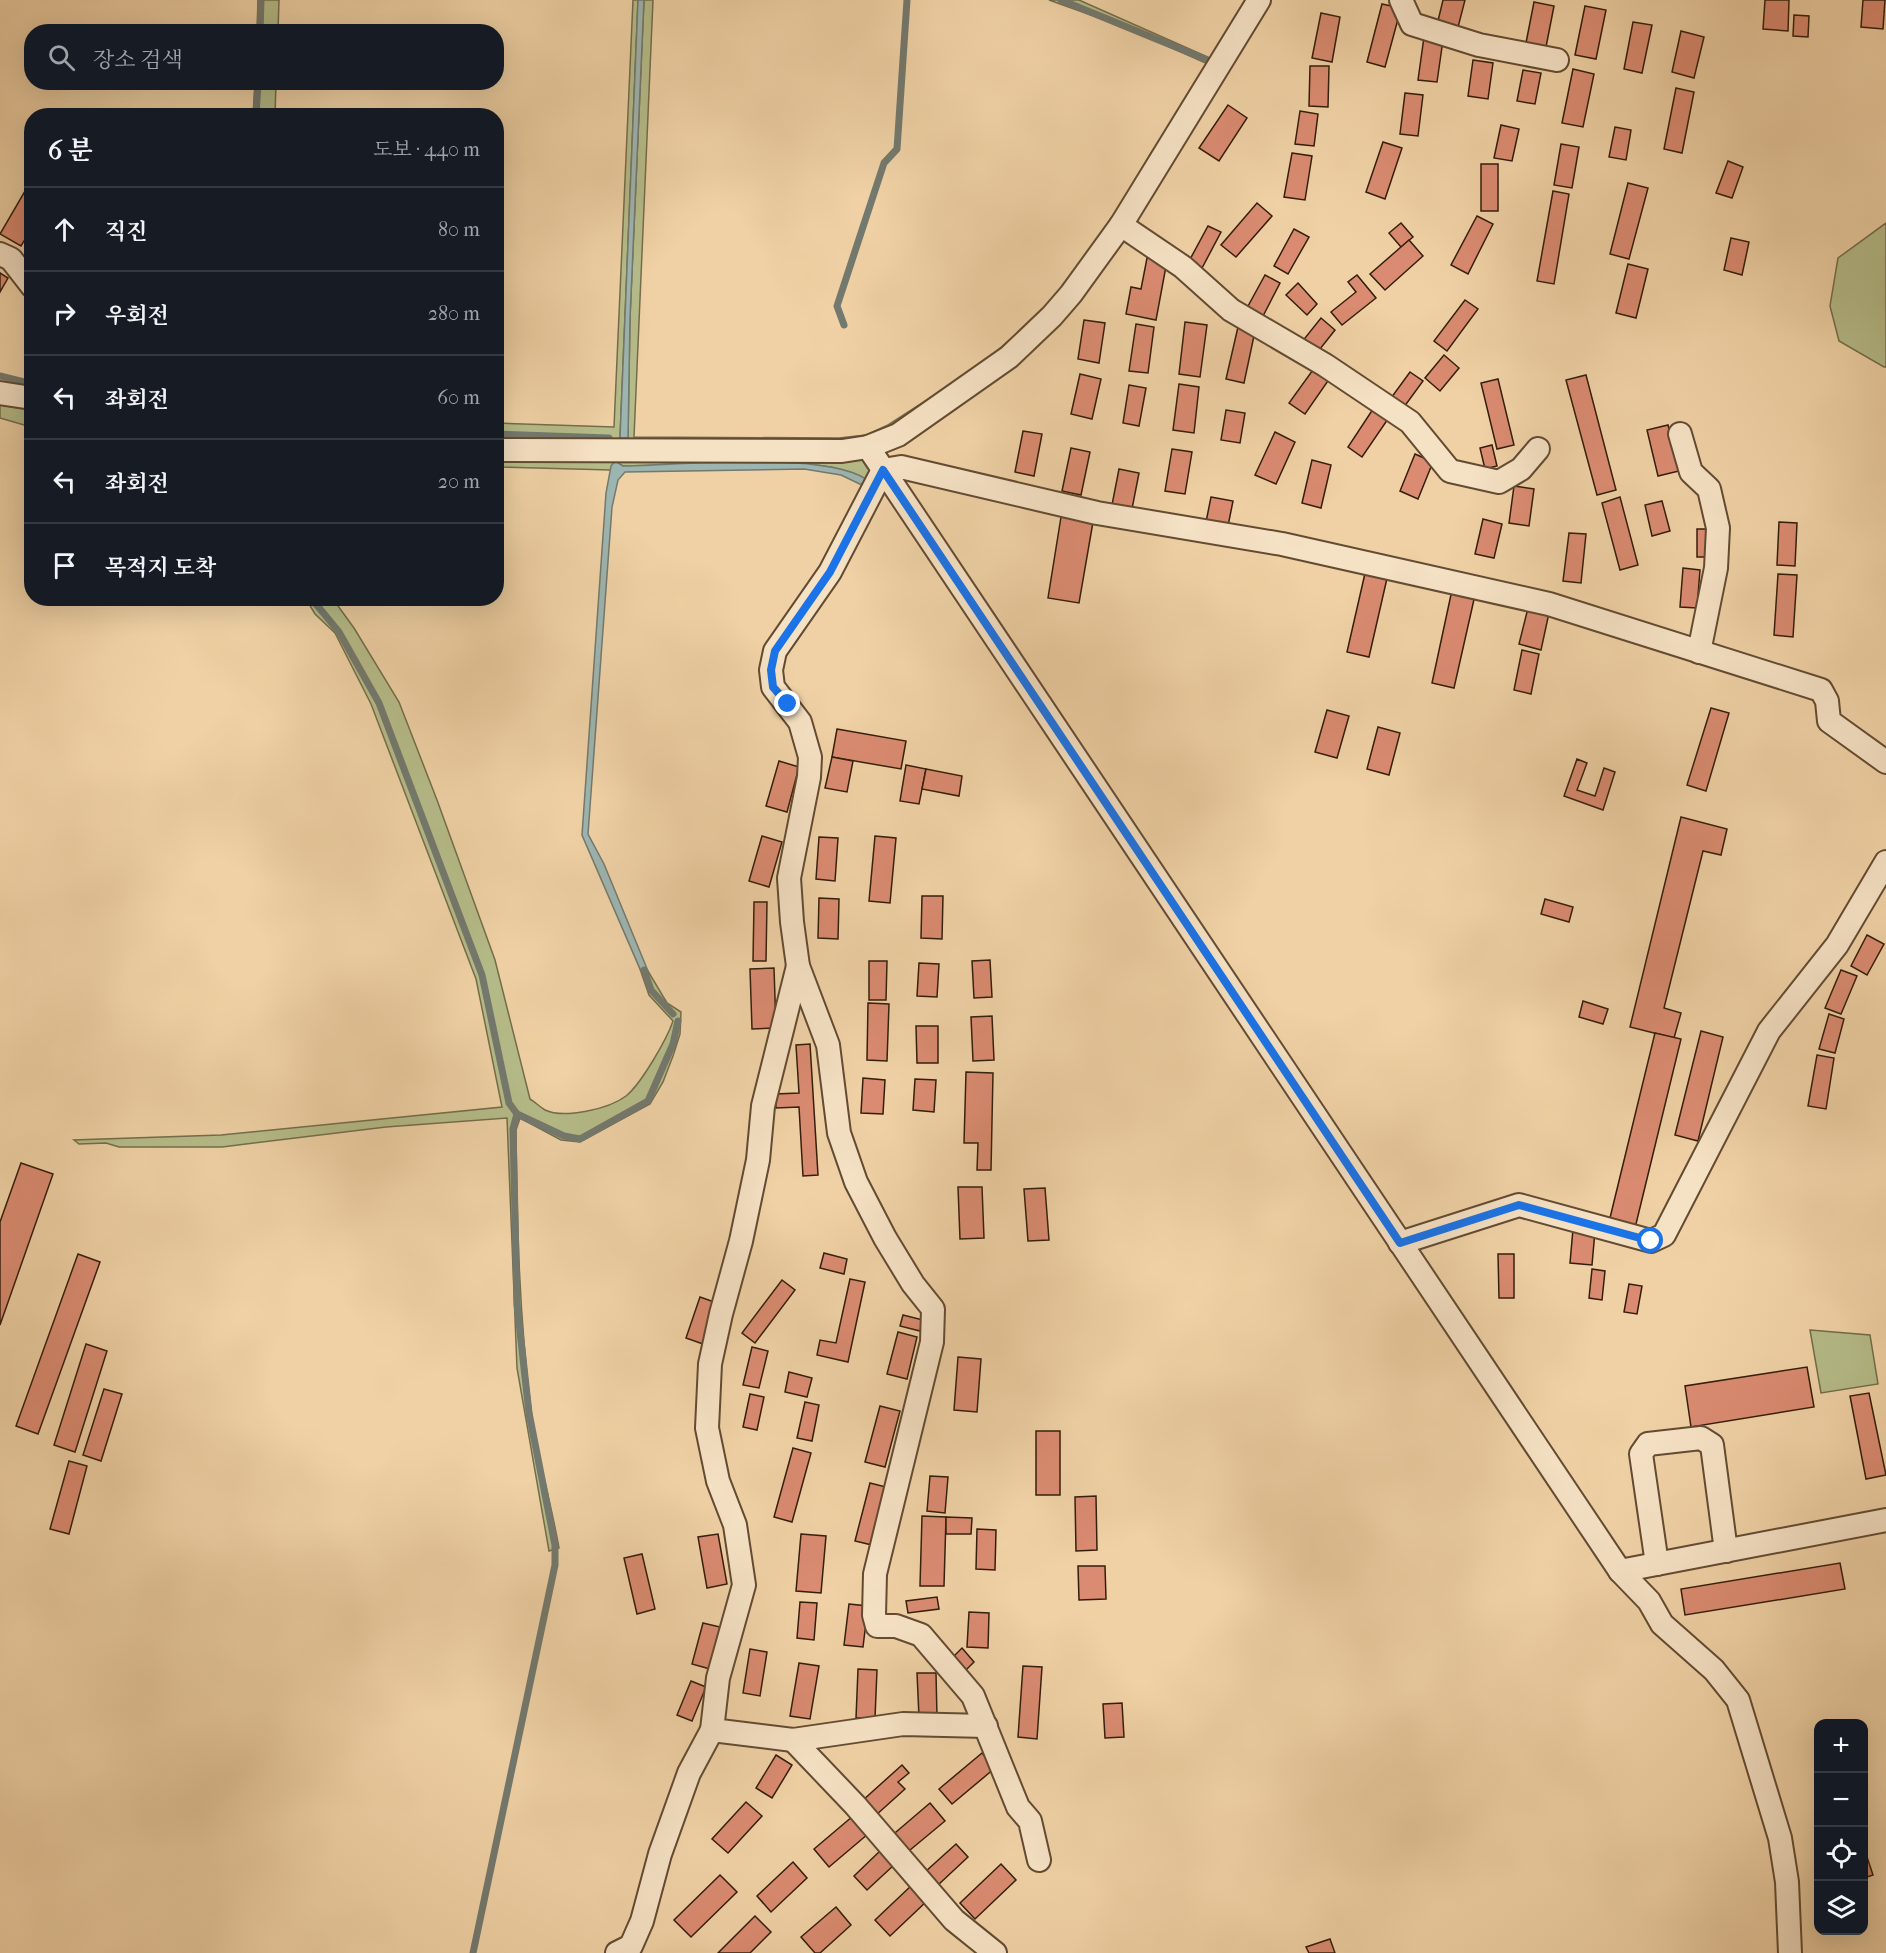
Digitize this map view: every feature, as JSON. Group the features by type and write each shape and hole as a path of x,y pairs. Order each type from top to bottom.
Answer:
{"street":[{"path":"504,450 819,451 868,447 898,435 937,410 1009,357 1071,294 1121,225 1259,0"},
{"path":"1401,0 1412,24 1479,45 1557,60"},
{"path":"1121,225 1183,267 1231,310 1325,365 1410,422 1450,471 1499,482 1521,469 1538,449"},
{"path":"0,254 11,259 24,276"},
{"path":"0,393 24,397"},
{"path":"1680,434 1691,472 1709,489 1718,528 1716,568 1699,652"},
{"path":"868,447 1620,1571 1649,1601 1662,1624 1714,1670 1738,1700 1780,1838 1787,1882 1790,1953"},
{"path":"883,470 901,467 1097,513 1293,547 1549,604 1821,690 1827,701 1829,721 1886,762"},
{"path":"883,470 830,572 775,651 771,670 773,687 800,722 810,757 789,878 798,966 828,1045 839,1133 856,1182 913,1284 933,1308 932,1342 875,1574 874,1615 877,1626 896,1626 921,1635 972,1696 1018,1807 1030,1821 1039,1860"},
{"path":"1400,1243 1519,1205 1651,1241 1664,1235 1769,1031 1837,945 1886,862"},
{"path":"617,1953 631,1946 642,1921 660,1854 689,1773 712,1730 718,1678 744,1585 735,1525 718,1481 707,1428 710,1364 744,1229 758,1160 763,1106 798,966"},
{"path":"1657,1564 1641,1454 1648,1444 1701,1438 1712,1445 1726,1551"},
{"path":"1620,1571 1886,1520"},
{"path":"712,1730 793,1740 903,1724 986,1726"},
{"path":"793,1740 855,1805 954,1920 995,1953"}],"green space":[{"path":"258,0 279,0 278,24 257,24"},
{"path":"633,0 638,0 620,437 628,438 630,318 644,0 653,0 634,437 839,438 866,435 888,425 955,382 998,350 1068,289 1110,225 1151,153 1210,65 1130,29 1049,0 1079,0 1212,59 1246,0 1252,0 1118,222 1068,292 1049,315 1003,354 933,407 893,430 866,440 839,443 617,443 504,440 504,423 614,427"},
{"path":"255,90 276,90 275,108 253,108"},
{"path":"1886,223 1886,367 1884,367 1839,341 1830,306 1838,258"},
{"path":"0,405 24,409 24,425 0,418"},
{"path":"859,454 870,465 866,487 865,479 845,470 785,462 623,466 615,462 611,470 504,467 504,457"},
{"path":"310,606 338,606 399,702 495,960 530,1099 553,1113 574,1113 598,1109 618,1101 639,1082 653,1061 673,1021 649,995 640,969 646,977 648,971 667,1003 681,1012 680,1034 673,1056 663,1082 650,1104 580,1142 561,1140 520,1118 516,1130 519,1270 527,1374 537,1444 559,1548 549,1551 517,1368 507,1118 386,1127 222,1147 119,1147 106,1143 79,1144 74,1140 221,1135 502,1107 476,979 371,704 335,633 315,614"},
{"path":"1810,1330 1870,1335 1878,1384 1821,1393"}],"water":[{"path":"638,0 644,0 630,318 628,438 620,438"},
{"path":"615,461 623,466 785,462 845,470 866,479 866,487 841,475 804,469 625,472 618,480 612,507 588,834 604,864 648,971 647,977 640,969 582,835 606,493 611,466"}],"building":[{"path":"1443,0 1465,0 1457,31 1437,25"},
{"path":"1765,0 1789,0 1788,31 1763,29"},
{"path":"1863,0 1885,0 1883,29 1861,27"},
{"path":"1534,2 1554,6 1545,52 1525,48"},
{"path":"1382,4 1401,8 1385,67 1367,62"},
{"path":"1585,6 1606,10 1596,59 1575,55"},
{"path":"1321,13 1340,17 1332,62 1312,58"},
{"path":"1794,15 1809,16 1808,37 1793,36"},
{"path":"1633,22 1652,25 1642,73 1624,69"},
{"path":"1681,31 1704,37 1694,78 1672,72"},
{"path":"1424,37 1443,40 1437,82 1418,80"},
{"path":"1473,60 1493,63 1488,99 1468,96"},
{"path":"1310,66 1329,66 1328,107 1309,106"},
{"path":"1573,69 1594,74 1583,127 1562,123"},
{"path":"1523,70 1541,73 1535,104 1517,101"},
{"path":"1676,88 1694,92 1682,153 1664,149"},
{"path":"1405,93 1423,95 1418,136 1400,134"},
{"path":"1228,105 1247,118 1219,161 1199,148"},
{"path":"1300,111 1318,114 1314,146 1295,144"},
{"path":"1501,125 1519,129 1512,161 1494,158"},
{"path":"1615,127 1631,130 1626,160 1609,157"},
{"path":"1383,142 1402,148 1385,199 1366,192"},
{"path":"1561,144 1579,147 1572,188 1554,185"},
{"path":"1292,153 1312,156 1305,200 1284,197"},
{"path":"1728,161 1743,167 1732,198 1716,193"},
{"path":"1481,164 1498,164 1498,211 1481,211"},
{"path":"1628,183 1648,188 1629,259 1610,254"},
{"path":"1553,191 1569,194 1554,284 1537,281"},
{"path":"24,193 24,241 21,246 0,234"},
{"path":"1257,203 1272,216 1236,257 1221,245"},
{"path":"1477,216 1493,224 1468,274 1451,265"},
{"path":"1401,223 1413,237 1401,247 1389,233"},
{"path":"1208,226 1221,232 1201,270 1188,263"},
{"path":"1294,229 1309,237 1288,274 1274,266"},
{"path":"1731,238 1749,242 1742,275 1724,270"},
{"path":"1409,240 1423,256 1385,290 1370,274"},
{"path":"1147,258 1167,261 1156,320 1126,314 1131,287 1141,289"},
{"path":"1628,264 1648,269 1636,318 1616,313"},
{"path":"0,273 8,278 0,292"},
{"path":"1265,275 1280,283 1263,316 1247,308"},
{"path":"1357,275 1376,298 1342,325 1331,312 1356,292 1348,282"},
{"path":"1298,283 1317,304 1307,315 1286,295"},
{"path":"1465,300 1478,309 1447,351 1434,341"},
{"path":"1321,318 1335,330 1316,354 1301,343"},
{"path":"1084,320 1105,323 1099,363 1078,359"},
{"path":"1185,322 1207,325 1200,377 1179,374"},
{"path":"1136,324 1154,327 1148,373 1129,371"},
{"path":"1238,327 1255,331 1244,383 1226,379"},
{"path":"1444,355 1459,368 1440,391 1425,378"},
{"path":"1315,367 1330,378 1305,414 1289,403"},
{"path":"1410,372 1423,381 1404,407 1391,398"},
{"path":"1080,374 1101,379 1092,419 1071,414"},
{"path":"1586,375 1616,490 1597,495 1566,380"},
{"path":"1498,379 1514,445 1497,449 1481,383"},
{"path":"1179,384 1199,387 1194,433 1173,430"},
{"path":"1129,385 1146,388 1139,426 1123,423"},
{"path":"1373,409 1388,419 1362,457 1348,447"},
{"path":"1226,410 1245,413 1240,443 1221,440"},
{"path":"1668,425 1679,471 1658,476 1647,430"},
{"path":"1023,431 1042,434 1034,476 1015,472"},
{"path":"1275,432 1295,442 1276,484 1255,475"},
{"path":"1492,445 1497,466 1485,469 1480,448"},
{"path":"1071,448 1090,452 1081,495 1062,491"},
{"path":"1172,449 1192,452 1185,494 1165,491"},
{"path":"1415,454 1433,462 1418,499 1400,491"},
{"path":"1312,460 1331,465 1321,508 1302,503"},
{"path":"1119,469 1139,473 1131,514 1111,510"},
{"path":"1514,486 1534,489 1529,526 1509,523"},
{"path":"1211,497 1233,501 1227,531 1205,527"},
{"path":"1620,497 1638,565 1620,570 1602,503"},
{"path":"1662,501 1670,531 1652,536 1645,505"},
{"path":"1061,517 1093,522 1079,603 1048,598"},
{"path":"1483,519 1502,524 1494,558 1475,554"},
{"path":"1779,522 1797,523 1795,566 1777,565"},
{"path":"1697,529 1713,529 1713,557 1697,557"},
{"path":"1569,533 1586,534 1581,583 1563,581"},
{"path":"1683,568 1700,570 1697,608 1680,607"},
{"path":"1366,569 1388,574 1369,657 1347,652"},
{"path":"1778,574 1797,575 1793,637 1774,635"},
{"path":"1452,590 1475,595 1454,688 1432,683"},
{"path":"1528,608 1549,613 1541,650 1519,644"},
{"path":"1522,650 1539,654 1531,694 1514,690"},
{"path":"1711,708 1729,713 1706,791 1687,785"},
{"path":"1327,710 1349,716 1337,758 1315,752"},
{"path":"1378,727 1400,733 1389,775 1367,769"},
{"path":"837,729 906,741 901,769 832,757"},
{"path":"832,757 853,761 847,792 825,788"},
{"path":"1577,759 1587,763 1577,790 1595,796 1604,768 1615,772 1603,810 1564,796"},
{"path":"779,761 799,767 787,812 766,806"},
{"path":"906,765 926,769 919,804 900,801"},
{"path":"926,769 962,776 959,796 922,789"},
{"path":"1681,817 1727,829 1721,855 1703,851 1664,1008 1681,1013 1674,1038 1630,1027"},
{"path":"762,836 782,842 769,887 749,881"},
{"path":"875,836 896,838 890,903 869,901"},
{"path":"819,837 838,838 835,881 816,879"},
{"path":"922,896 943,896 942,939 921,938"},
{"path":"819,898 839,899 838,939 818,938"},
{"path":"1545,899 1573,907 1569,922 1541,914"},
{"path":"754,902 767,902 766,961 753,961"},
{"path":"1867,935 1884,944 1867,975 1851,966"},
{"path":"990,960 992,997 974,998 972,961"},
{"path":"869,961 887,961 886,1000 869,1000"},
{"path":"919,963 939,964 937,997 917,996"},
{"path":"774,968 776,1028 752,1029 750,969"},
{"path":"1841,970 1857,976 1841,1014 1825,1008"},
{"path":"1583,1001 1608,1009 1603,1024 1579,1017"},
{"path":"868,1003 889,1004 887,1061 867,1060"},
{"path":"1829,1014 1844,1019 1835,1053 1819,1049"},
{"path":"992,1016 994,1060 973,1061 971,1017"},
{"path":"916,1026 938,1026 938,1063 917,1063"},
{"path":"1701,1031 1723,1037 1698,1141 1675,1135"},
{"path":"1655,1033 1681,1039 1635,1228 1609,1222"},
{"path":"810,1044 818,1175 803,1176 799,1107 776,1108 775,1094 799,1093 796,1045"},
{"path":"1817,1055 1834,1058 1826,1109 1808,1106"},
{"path":"966,1072 993,1073 991,1170 977,1170 978,1143 964,1143"},
{"path":"863,1078 885,1080 883,1114 861,1113"},
{"path":"915,1079 936,1080 934,1112 913,1110"},
{"path":"21,1163 53,1174 0,1325 0,1222"},
{"path":"958,1187 982,1187 984,1238 960,1239"},
{"path":"1045,1188 1049,1240 1028,1241 1024,1189"},
{"path":"1573,1229 1595,1231 1592,1265 1570,1263"},
{"path":"824,1253 847,1259 844,1274 820,1268"},
{"path":"78,1254 100,1262 38,1434 16,1426"},
{"path":"1498,1254 1514,1254 1514,1298 1499,1298"},
{"path":"1592,1269 1605,1271 1602,1300 1589,1298"},
{"path":"850,1279 865,1282 848,1362 817,1355 820,1340 836,1343"},
{"path":"782,1280 795,1290 755,1343 742,1333"},
{"path":"1629,1284 1642,1286 1637,1314 1624,1312"},
{"path":"700,1297 717,1303 703,1344 686,1338"},
{"path":"903,1315 923,1320 920,1331 900,1326"},
{"path":"898,1332 917,1337 907,1379 887,1374"},
{"path":"86,1344 107,1351 75,1452 54,1445"},
{"path":"752,1347 768,1351 759,1388 743,1385"},
{"path":"958,1357 981,1359 977,1412 954,1410"},
{"path":"1807,1367 1814,1407 1691,1427 1685,1386"},
{"path":"789,1372 812,1378 807,1397 785,1392"},
{"path":"104,1389 122,1394 101,1461 83,1455"},
{"path":"1869,1393 1886,1475 1866,1479 1850,1396"},
{"path":"750,1394 764,1397 757,1430 743,1427"},
{"path":"805,1402 819,1405 812,1441 797,1438"},
{"path":"880,1406 900,1411 885,1467 865,1462"},
{"path":"1036,1431 1060,1431 1060,1495 1036,1495"},
{"path":"793,1448 811,1453 792,1522 774,1517"},
{"path":"69,1461 87,1466 69,1534 50,1529"},
{"path":"930,1476 948,1477 945,1513 927,1511"},
{"path":"870,1483 886,1487 872,1545 855,1541"},
{"path":"1096,1496 1097,1550 1076,1551 1075,1497"},
{"path":"922,1516 946,1517 944,1586 920,1586"},
{"path":"946,1517 972,1518 971,1534 946,1534"},
{"path":"977,1529 996,1530 995,1570 976,1569"},
{"path":"718,1534 727,1584 707,1588 698,1537"},
{"path":"801,1534 826,1536 821,1593 796,1591"},
{"path":"642,1554 655,1609 637,1614 624,1558"},
{"path":"1840,1563 1845,1589 1685,1615 1681,1589"},
{"path":"1078,1566 1105,1566 1106,1599 1079,1600"},
{"path":"937,1597 939,1609 908,1613 906,1601"},
{"path":"800,1602 817,1603 814,1640 797,1638"},
{"path":"849,1604 868,1606 863,1647 844,1645"},
{"path":"969,1612 989,1613 988,1648 967,1647"},
{"path":"703,1623 720,1627 710,1669 692,1664"},
{"path":"962,1648 974,1662 964,1672 952,1658"},
{"path":"750,1649 767,1652 760,1696 743,1693"},
{"path":"799,1663 819,1666 810,1719 790,1716"},
{"path":"1023,1666 1042,1667 1037,1739 1018,1737"},
{"path":"858,1669 877,1670 875,1718 856,1718"},
{"path":"917,1673 936,1673 937,1717 919,1717"},
{"path":"691,1681 706,1687 692,1721 677,1715"},
{"path":"1122,1703 1124,1737 1105,1738 1103,1704"},
{"path":"982,1753 995,1768 952,1804 939,1789"},
{"path":"776,1755 792,1765 772,1798 756,1788"},
{"path":"902,1765 909,1773 898,1782 905,1789 875,1816 862,1801"},
{"path":"746,1802 762,1816 728,1853 712,1839"},
{"path":"930,1803 945,1821 904,1855 889,1838"},
{"path":"853,1816 868,1834 829,1867 814,1849"},
{"path":"956,1844 968,1857 938,1885 925,1872"},
{"path":"881,1850 894,1865 867,1890 854,1876"},
{"path":"1868,1860 1873,1875 1868,1877"},
{"path":"793,1862 807,1878 771,1912 757,1896"},
{"path":"1001,1864 1016,1880 975,1919 960,1903"},
{"path":"720,1875 737,1892 691,1937 674,1920"},
{"path":"913,1884 928,1900 890,1936 875,1920"},
{"path":"836,1907 851,1925 820,1953 815,1953 801,1937"},
{"path":"755,1916 771,1932 750,1953 718,1953"},
{"path":"1330,1939 1335,1953 1309,1953 1306,1947"}],"waterway":[{"path":"260,24 261,0"},
{"path":"844,325 837,306 884,163 897,149 907,0"},
{"path":"1061,0 1205,59"},
{"path":"256,108 258,90"},
{"path":"0,376 24,382"},
{"path":"504,434 609,438"},
{"path":"318,606 339,632 379,703 482,975 509,1103 517,1114 513,1129 517,1304 529,1413 555,1545 555,1565 473,1953"},
{"path":"644,970 651,990 673,1014"},
{"path":"517,1114 564,1136 580,1139 648,1101 673,1044 678,1021"}],"route":[{"path":"788,704 773,687 771,670 775,651 830,572 883,470 1400,1243 1519,1205 1651,1241"}]}
